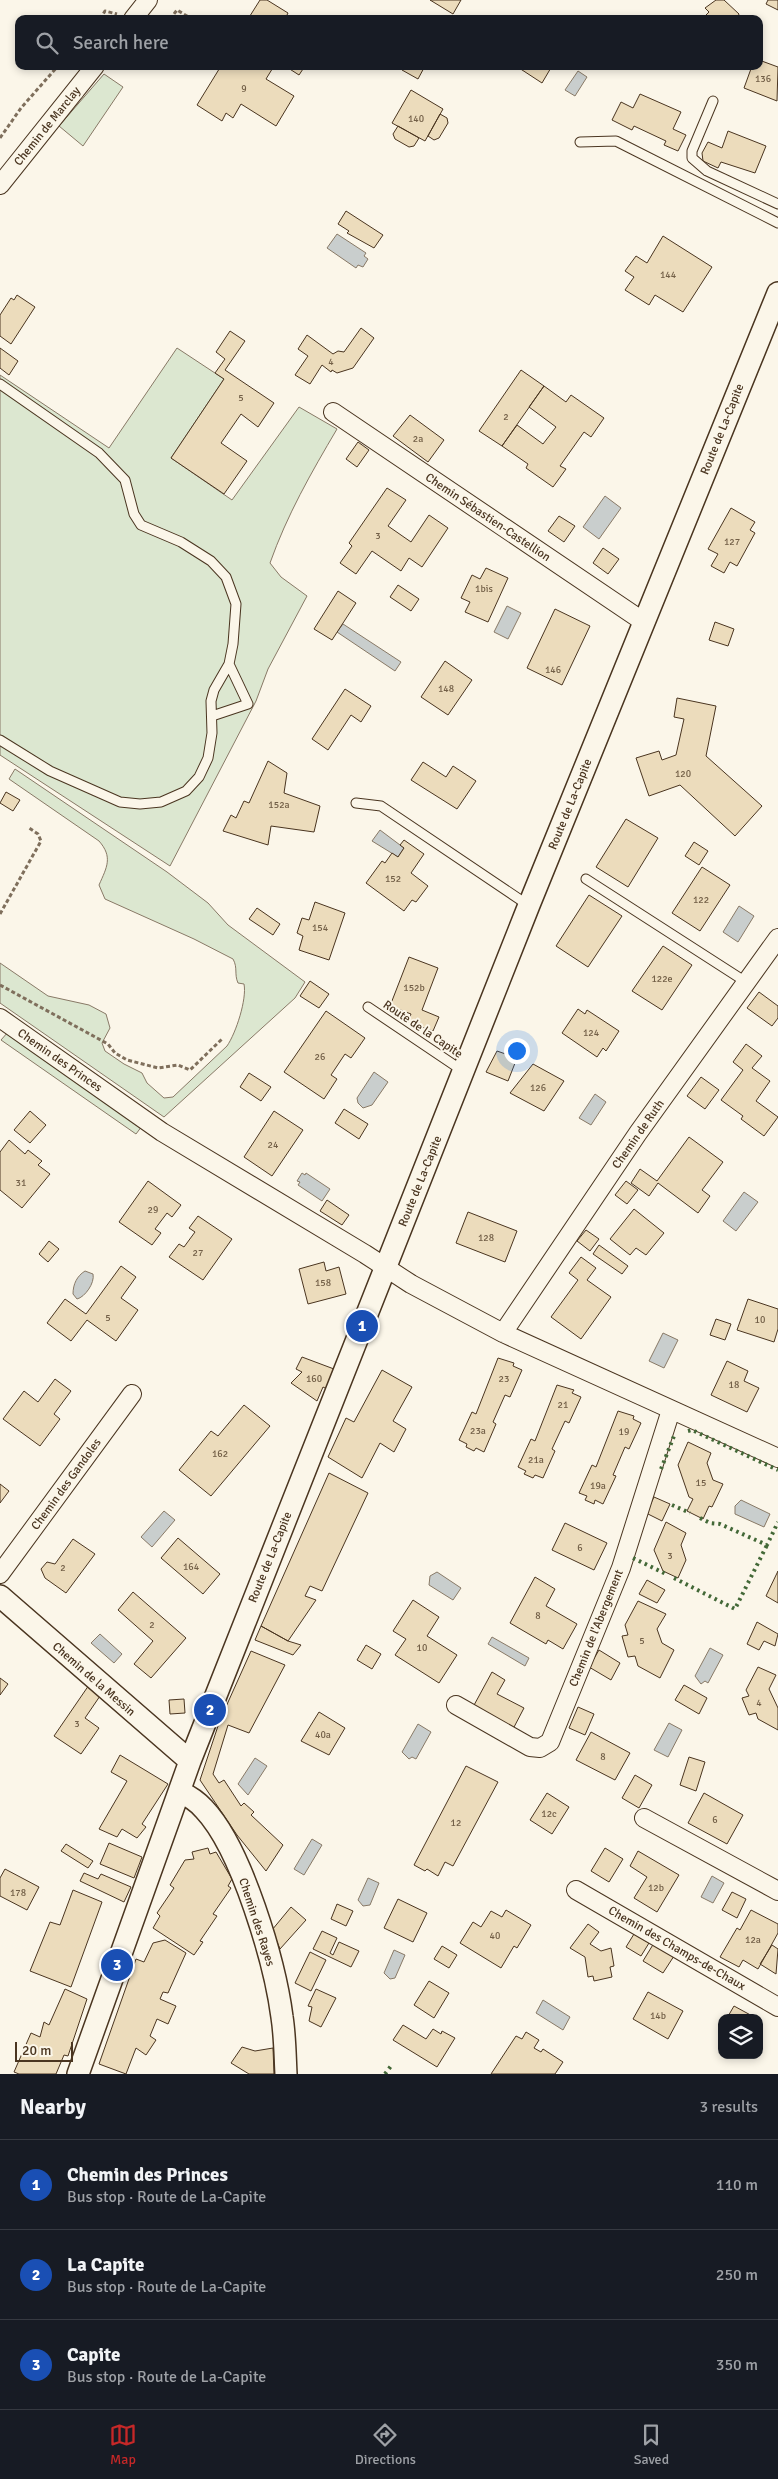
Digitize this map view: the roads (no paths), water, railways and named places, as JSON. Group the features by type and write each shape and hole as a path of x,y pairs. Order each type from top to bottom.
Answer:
{"street":[{"path":"136,15 148,0"},
{"name":"Chemin de Marclay","path":"0,185 92,70"},
{"name":"Route de La-Capite","path":"78,2074 190,1761 529,905 778,293"},
{"name":"Chemin Sébastien-Castellion","path":"333,412 644,622"},
{"name":"Chemin de Ruth","path":"503,1333 638,1133 778,938"},
{"name":"Chemin des Princes","path":"0,1018 162,1132 411,1284 503,1333 778,1458"},
{"name":"Chemin des Gandoles","path":"0,1574 132,1394"},
{"name":"Chemin de l'Abergement","path":"456,1704 530,1747 540,1748 550,1742 621,1568 671,1410"},
{"name":"Chemin de la Messin","path":"0,1596 190,1761"},
{"name":"Chemin des Rayes","path":"180,1792 192,1798 205,1809 237,1862 272,1970 282,2016 286,2074"},
{"path":"644,1818 778,1890"},
{"name":"Chemin des Champs-de-Chaux","path":"576,1890 778,2007"}],"lane":[{"path":"713,101 692,151 692,158 707,171 778,204"},
{"path":"580,142 616,141 778,223"},
{"path":"0,384 99,453 125,480 134,514 141,525 198,551 220,569 231,587 236,604 233,644 229,664 214,690 211,701 211,745 201,773 186,792 161,802 129,803 105,797 50,771 0,740"},
{"path":"212,716 248,704 229,664"},
{"path":"356,803 381,806 529,905"},
{"path":"586,879 746,982"},
{"name":"Route de la Capite","path":"368,1007 464,1071"}],"place":[{"name":"Chemin des Princes","path":"362,1326"},
{"name":"La Capite","path":"210,1710"},
{"name":"Capite","path":"117,1965"}]}
